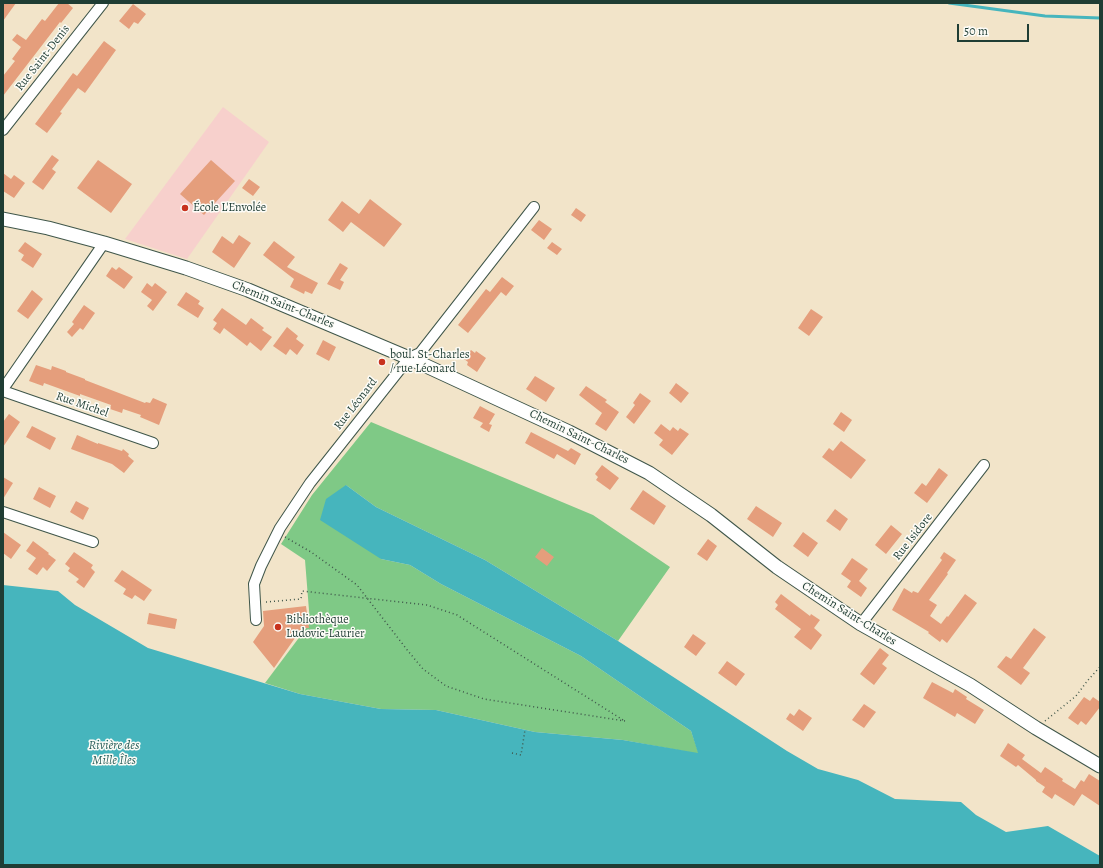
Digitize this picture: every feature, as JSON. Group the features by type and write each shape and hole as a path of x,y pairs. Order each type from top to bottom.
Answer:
{"main road":[{"name":"Chemin Saint-Charles","path":"3,219 48,228 104,243 186,268 248,290 409,358 569,432 649,473 711,515 777,567 861,624 970,685 1036,728 1100,766"}],"street":[{"name":"Rue Saint-Denis","path":"3,130 103,3"},
{"name":"Rue Léonard","path":"256,620 254,584 261,566 277,533 310,483 409,358 420,353 534,207"},
{"path":"3,390 104,243"},
{"name":"Rue Michel","path":"3,390 153,443"},
{"name":"Rue Isidore","path":"861,624 984,465"},
{"path":"3,512 93,542"}],"path":[{"path":"255,603 301,599 302,591 367,599 427,605 457,615 625,721 484,699 446,686 423,669 367,599 357,585 311,552 277,533"},
{"path":"1036,728 1076,696 1100,667"},
{"path":"512,753 521,756 525,730"}],"shaded area":[{"name":"École L'Envolée","path":"223,107 269,142 187,259 125,239"}],"green space":[{"path":"371,422 593,515 670,567 618,641 485,560 376,507 346,485 381,559 410,565 441,584 581,656 691,731 699,754 623,740 535,732 436,710 381,709 300,694 265,683 310,623 305,560 281,544 312,495"}],"water":[{"name":"Rivière des Mille Îles","path":"346,485 376,507 485,560 618,641 787,751 818,769 858,780 895,799 961,802 976,815 1006,832 1048,826 1100,856 1100,865 3,865 3,585 58,591 75,605 148,648 300,694 381,709 436,710 535,732 623,740 698,753 691,731 581,656 441,584 410,565 381,559 320,520 326,499"}],"building":[{"path":"3,3 16,3 3,21"},
{"path":"59,3 67,3 73,8 61,23 60,22 3,96 3,76 15,61 12,59 21,47 12,40 17,34 26,40 42,19 45,21"},
{"path":"133,4 146,14 138,24 134,22 129,29 119,21"},
{"path":"104,41 116,50 85,93 78,88 60,112 62,113 47,133 35,124 73,73 77,76"},
{"path":"52,155 59,160 52,169 56,172 43,190 32,182"},
{"path":"98,160 132,184 111,213 77,188"},
{"path":"211,160 235,181 204,215 180,194"},
{"path":"3,173 11,179 14,175 25,183 14,198 3,191"},
{"path":"249,179 260,187 253,196 242,188"},
{"path":"370,199 402,224 384,247 351,222 343,232 328,220 342,201 359,214"},
{"path":"576,208 586,215 581,222 571,215"},
{"path":"539,220 552,229 544,240 531,230"},
{"path":"239,235 251,243 234,268 212,252 222,236 233,244"},
{"path":"274,241 295,257 287,267 318,283 312,294 305,291 304,294 290,287 294,279 263,255"},
{"path":"25,242 42,254 33,268 21,260 24,255 18,251"},
{"path":"552,242 562,249 557,255 547,248"},
{"path":"340,263 348,268 340,280 344,282 340,290 327,284"},
{"path":"112,267 116,270 119,267 133,277 124,289 106,276"},
{"path":"502,277 514,286 506,296 501,292 468,333 458,325 486,289 490,292"},
{"path":"147,283 152,287 155,283 167,292 153,311 147,306 152,300 141,292"},
{"path":"32,290 43,299 28,319 17,311"},
{"path":"186,292 200,301 198,304 204,308 198,318 177,305"},
{"path":"84,305 95,313 83,330 80,328 72,337 67,332 74,324 72,322"},
{"path":"222,308 246,325 251,318 264,328 262,330 272,337 261,351 250,342 247,346 224,328 220,334 213,329 217,323 213,320"},
{"path":"811,309 823,317 809,336 798,328"},
{"path":"287,327 298,336 296,339 304,345 297,355 290,349 286,355 273,346"},
{"path":"323,340 336,347 329,361 316,354"},
{"path":"471,350 475,353 476,351 486,358 477,372 467,365 468,362 464,359"},
{"path":"36,365 51,370 52,366 145,403 150,403 153,398 167,404 159,425 140,417 141,415 123,409 122,413 110,409 111,405 80,394 80,396 44,383 43,386 29,381"},
{"path":"535,376 555,388 546,402 526,389"},
{"path":"676,383 689,393 681,403 669,393"},
{"path":"586,386 607,400 605,402 619,412 606,431 595,424 602,413 579,395"},
{"path":"640,393 651,401 634,424 626,417 635,405 633,403"},
{"path":"480,406 495,414 489,424 492,425 489,432 480,427 483,423 473,418"},
{"path":"841,412 852,420 844,432 833,424"},
{"path":"9,414 20,422 3,447 3,422"},
{"path":"661,424 670,431 673,427 678,431 680,428 689,434 672,455 659,445 663,440 654,433"},
{"path":"32,426 56,438 50,450 26,437"},
{"path":"531,432 568,451 571,448 581,454 575,465 557,454 554,459 525,443"},
{"path":"77,435 98,444 122,451 123,449 134,461 124,473 112,464 71,449"},
{"path":"841,441 866,460 851,479 822,457 829,448 833,451"},
{"path":"602,465 619,478 610,490 596,480 598,477 595,474"},
{"path":"939,468 948,475 927,503 914,493 922,483 926,486"},
{"path":"3,477 13,483 3,499"},
{"path":"39,487 56,496 50,508 33,499"},
{"path":"643,490 666,506 654,525 630,509"},
{"path":"76,501 89,508 83,520 70,512"},
{"path":"756,506 782,523 773,537 747,519"},
{"path":"835,509 848,519 840,531 826,521"},
{"path":"891,525 902,534 886,554 875,545"},
{"path":"3,532 21,545 11,559 3,553"},
{"path":"803,532 818,543 808,557 793,546"},
{"path":"708,539 717,546 707,561 697,554"},
{"path":"33,541 56,560 47,571 43,567 37,575 28,569 36,558 26,551"},
{"path":"542,548 554,557 547,566 535,557"},
{"path":"74,552 93,565 91,568 95,572 84,588 76,582 79,579 68,571 70,568 65,564"},
{"path":"944,552 956,560 947,573 948,574 929,600 937,605 930,616 941,624 965,594 977,603 947,643 942,639 940,642 928,633 929,632 892,610 904,588 912,593 913,591 918,593 942,560 940,558"},
{"path":"852,558 868,569 859,581 867,588 861,597 847,587 851,581 841,574"},
{"path":"122,570 152,590 144,601 135,595 132,599 123,594 126,589 114,581"},
{"path":"781,594 810,616 811,614 820,620 814,628 822,635 811,650 794,637 801,629 775,609 778,605 775,602"},
{"path":"306,606 309,628 302,628 274,668 253,642 264,626 263,611"},
{"path":"149,613 177,619 175,629 147,624"},
{"path":"1034,628 1046,637 1023,668 1030,673 1021,685 997,667 1006,656 1011,659"},
{"path":"693,634 706,643 696,656 684,647"},
{"path":"880,648 889,655 882,664 887,668 874,685 860,674"},
{"path":"727,661 745,674 736,686 718,673"},
{"path":"932,682 953,693 955,689 967,697 966,699 984,710 975,724 957,713 955,717 923,698"},
{"path":"1084,697 1090,701 1093,697 1100,702 1100,707 1086,725 1081,721 1078,725 1068,718"},
{"path":"864,704 876,712 864,728 852,720"},
{"path":"799,709 812,718 803,731 786,719 790,713 794,716"},
{"path":"1008,743 1025,755 1022,759 1041,773 1045,767 1063,779 1062,781 1075,789 1081,780 1084,782 1089,774 1100,781 1100,806 1082,794 1074,806 1055,794 1052,799 1042,792 1045,787 1018,765 1016,767 1000,756"}],"waterway":[{"path":"949,3 1045,16 1100,18"}],"place":[{"name":"École L'Envolée","path":"185,208"},
{"name":"boul. St-Charles / rue Léonard","path":"382,362"},
{"name":"Bibliothèque Ludovic-Laurier","path":"278,627"}]}
